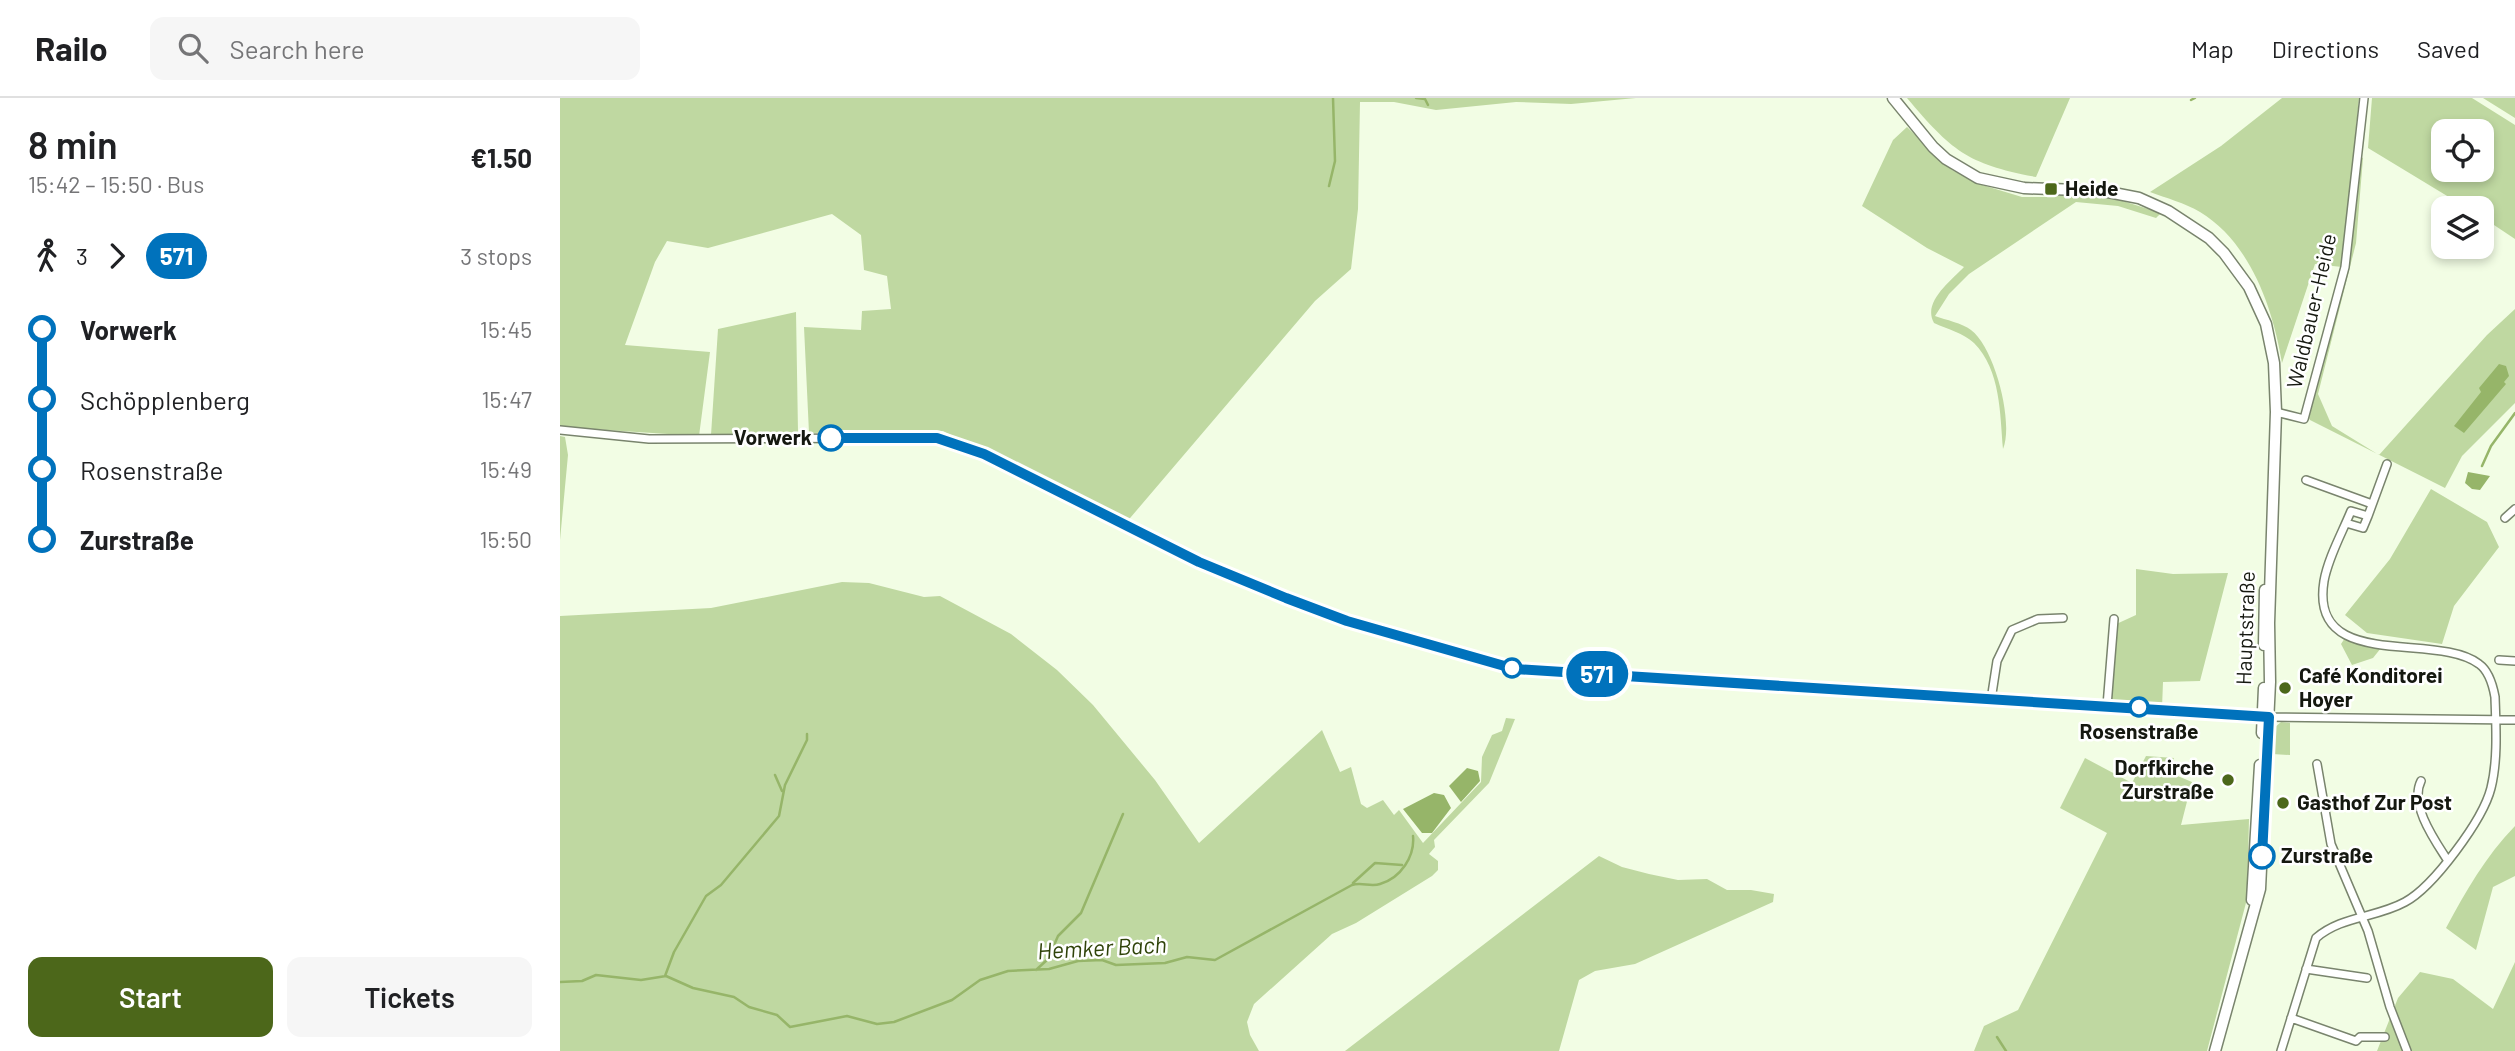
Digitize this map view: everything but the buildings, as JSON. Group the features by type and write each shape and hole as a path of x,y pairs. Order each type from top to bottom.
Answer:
{"main road":[{"path":"1893,98 1933,147 1946,159 1978,178 2008,187 2103,191 2131,196 2168,211 2209,238 2235,267 2258,305 2274,363 2276,412 2271,538"},
{"name":"Hauptstraße","path":"2215,1051 2260,889 2271,652 2271,538"},
{"name":"Hauptstraße","path":"2266,716 2263,619 2271,538"}],"street":[{"name":"Waldbauer-Heide","path":"2276,412 2304,419 2314,391 2345,267 2364,98"},
{"path":"560,430 649,439 937,438 984,454 1199,562 1286,598 1347,621 1515,669 2266,716 2515,720"},
{"path":"2346,523 2363,528 2387,464"},
{"path":"2306,480 2372,504"},
{"path":"2505,518 2515,509"},
{"path":"2281,1051 2316,937 2327,928 2404,903 2431,883 2489,796 2494,772 2496,719 2493,684 2481,665 2465,657 2394,644 2376,646 2357,642 2345,636 2332,621 2324,601 2323,586 2351,511 2368,516"},
{"path":"1991,700 1997,661 2012,630 2038,619 2063,618"},
{"path":"2106,706 2114,619"},
{"path":"2499,660 2515,661"},
{"path":"2317,764 2331,844 2362,916 2407,1051"},
{"path":"2421,782 2418,788 2423,815 2448,861"},
{"path":"2306,969 2367,978"},
{"path":"2291,1018 2356,1041 2360,1037 2385,1037"}],"shaded area":[{"path":"560,98 1636,98 1571,104 1516,102 1436,110 1394,102 1360,102 1358,209 1351,269 1315,301 1125,524 943,431 809,433 804,327 861,330 862,311 891,309 887,276 864,270 861,235 832,214 708,248 667,241 655,262 625,345 710,352 699,436 560,427"},
{"path":"1907,98 2070,98 2036,177 1993,167 1962,152 1936,131"},
{"path":"2282,98 2359,98 2342,267 2315,264 2282,363 2265,299 2246,258 2233,241 2218,225 2200,212 2150,192 2221,146"},
{"path":"2372,98 2472,98 2515,125 2515,239 2494,225 2494,196 2447,196 2368,148"},
{"path":"2483,98 2515,98 2515,118"},
{"path":"1907,127 1952,170 1979,184 2022,197 2066,194 2110,197 2161,213 2156,218 2118,206 2076,202 1969,274 1949,294 1935,316 1971,330 1988,353 2004,405 2006,437 2003,449 2000,408 1990,366 1974,343 1934,323 1931,315 1940,292 1964,267 1927,248 1862,206 1893,140"},
{"path":"2361,157 2356,243 2318,394 2332,426 2377,454 2309,418 2346,271"},
{"path":"2515,309 2515,403 2462,456 2445,488 2379,455 2487,335"},
{"path":"796,312 798,432 711,435 718,329"},
{"path":"2499,364 2506,366 2509,376 2504,382 2506,384 2464,433 2454,426"},
{"path":"560,436 565,437 568,455 560,540"},
{"path":"2468,472 2490,476 2480,490 2472,489 2465,483"},
{"path":"2431,489 2487,522 2499,547 2454,606 2442,644 2367,633 2345,615 2390,559"},
{"path":"2136,569 2173,574 2228,573 2200,681 2163,682 2162,708 2107,706 2112,626 2136,615"},
{"path":"842,582 869,583 924,597 940,596 1011,634 1057,670 1093,705 1155,780 1199,843 1322,730 1340,772 1351,767 1361,804 1367,808 1383,800 1394,815 1399,810 1423,843 1481,782 1482,757 1492,735 1502,731 1506,718 1515,719 1489,783 1434,840 1435,847 1429,854 1438,861 1438,870 1356,923 1332,934 1254,1004 1247,1022 1250,1035 1259,1051 560,1051 560,616 711,608"},
{"path":"2345,638 2373,648 2381,648 2373,658 2352,665 2341,644"},
{"path":"2281,722 2290,723 2290,755 2272,754 2274,728"},
{"path":"2146,756 2174,758 2168,772 2192,782 2181,825 2249,819 2247,899 2207,1051 1974,1051 1984,1026 2018,1010 2107,833 2060,808 2085,758 2132,783"},
{"path":"1467,768 1478,771 1480,781 1461,802 1449,786"},
{"path":"1434,793 1444,795 1451,808 1432,833 1422,833 1403,809"},
{"path":"2515,826 2515,876 2493,887 2476,950 2446,928 2485,862"},
{"path":"1599,856 1622,867 1649,874 1678,880 1707,879 1727,890 1774,894 1773,902 1635,964 1595,971 1579,980 1559,1051 1345,1051"},
{"path":"2515,962 2515,1051 2377,1051 2398,998 2420,972 2453,979 2493,1009"}],"waterway":[{"path":"1329,186 1335,161 1333,98"},
{"path":"1416,98 1425,99 1428,105"},
{"path":"2191,100 2195,98"},
{"path":"2482,466 2491,446 2515,413"},
{"path":"665,976 674,952 706,896 721,885 779,816 785,785 807,740 807,734"},
{"path":"775,775 782,791"},
{"path":"1036,970 1048,959 1058,936 1081,913 1123,814"},
{"name":"Hemker Bach","path":"560,982 582,981 596,975 641,980 666,976 693,988 734,997 749,1007 777,1015 790,1027 847,1016 877,1024 894,1022 952,1000 980,980 1008,971 1049,969 1078,961 1102,960 1116,965 1165,963 1187,957 1215,960 1352,885 1377,885 1388,881 1400,871 1409,858 1413,836"},
{"path":"1353,883 1375,863 1402,865"},
{"path":"1997,1037 2006,1051"}],"bus line":[{"name":"571","path":"831,438 937,438 984,454 1123,527 1286,598 1347,621 1515,669 1991,700 2162,708 2269,717 2262,856"}],"place":[{"name":"Heide","path":"2051,189"},
{"name":"Vorwerk","path":"831,438"},
{"name":"Café Konditorei Hoyer","path":"2285,688"},
{"name":"Rosenstraße","path":"2139,707"},
{"name":"Dorfkirche Zurstraße","path":"2228,780"},
{"name":"Gasthof Zur Post","path":"2283,803"},
{"name":"Zurstraße","path":"2262,856"}]}
